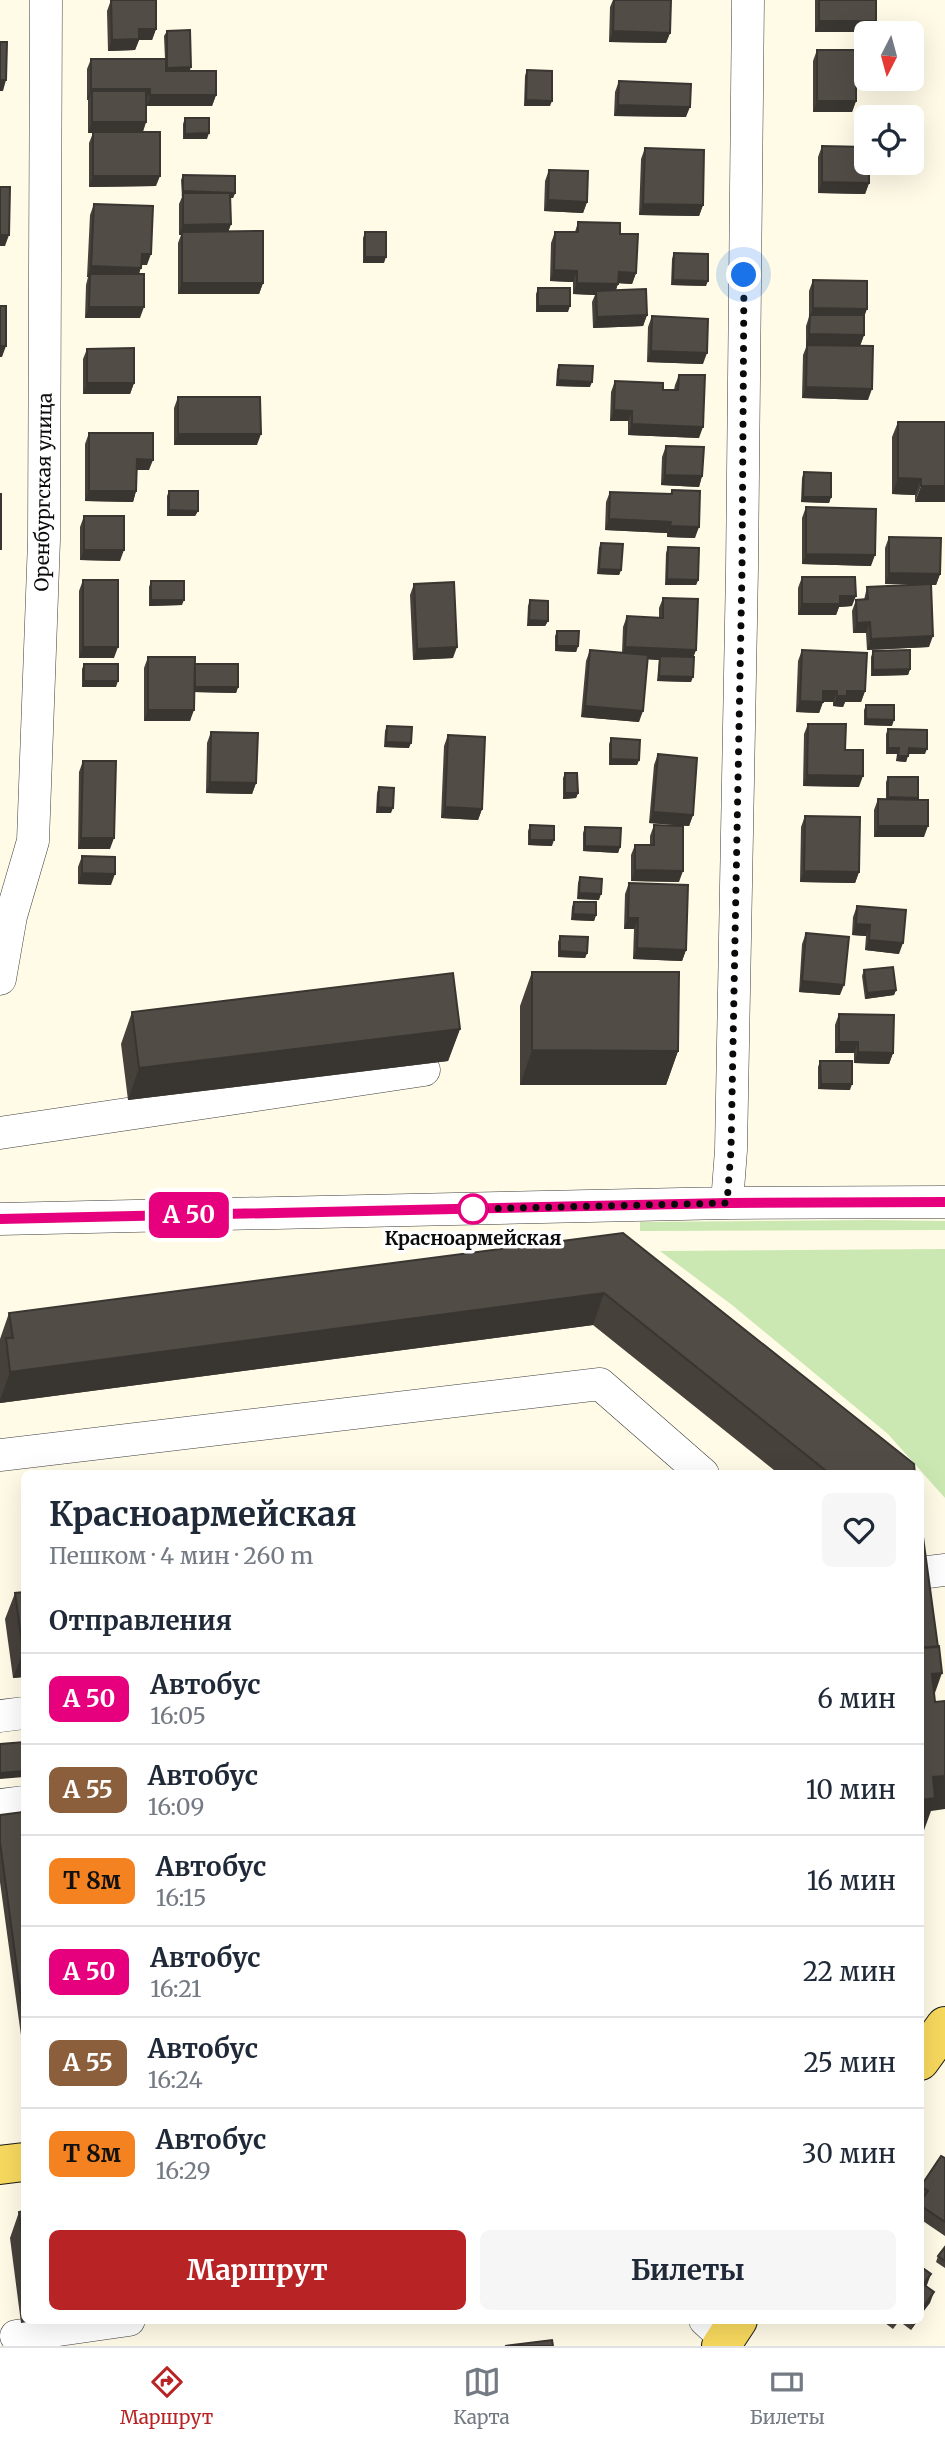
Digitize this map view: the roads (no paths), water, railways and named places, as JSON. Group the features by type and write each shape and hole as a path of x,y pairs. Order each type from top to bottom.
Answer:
{"main road":[{"path":"0,2165 21,2162"}],"street":[{"name":"Оренбургская улица","path":"0,979 11,916 33,841 44,540 46,0"},
{"path":"727,1203 731,1150 742,583 748,0"},
{"path":"0,1133 424,1070"},
{"path":"0,1219 727,1203 945,1202"},
{"path":"0,1455 600,1384 699,1470"},
{"path":"924,1573 945,1570"},
{"path":"0,1716 21,1713"},
{"path":"0,1805 21,1802"},
{"path":"16,2336 101,2324"}],"place":[{"name":"Красноармейская","path":"473,1209"}]}
